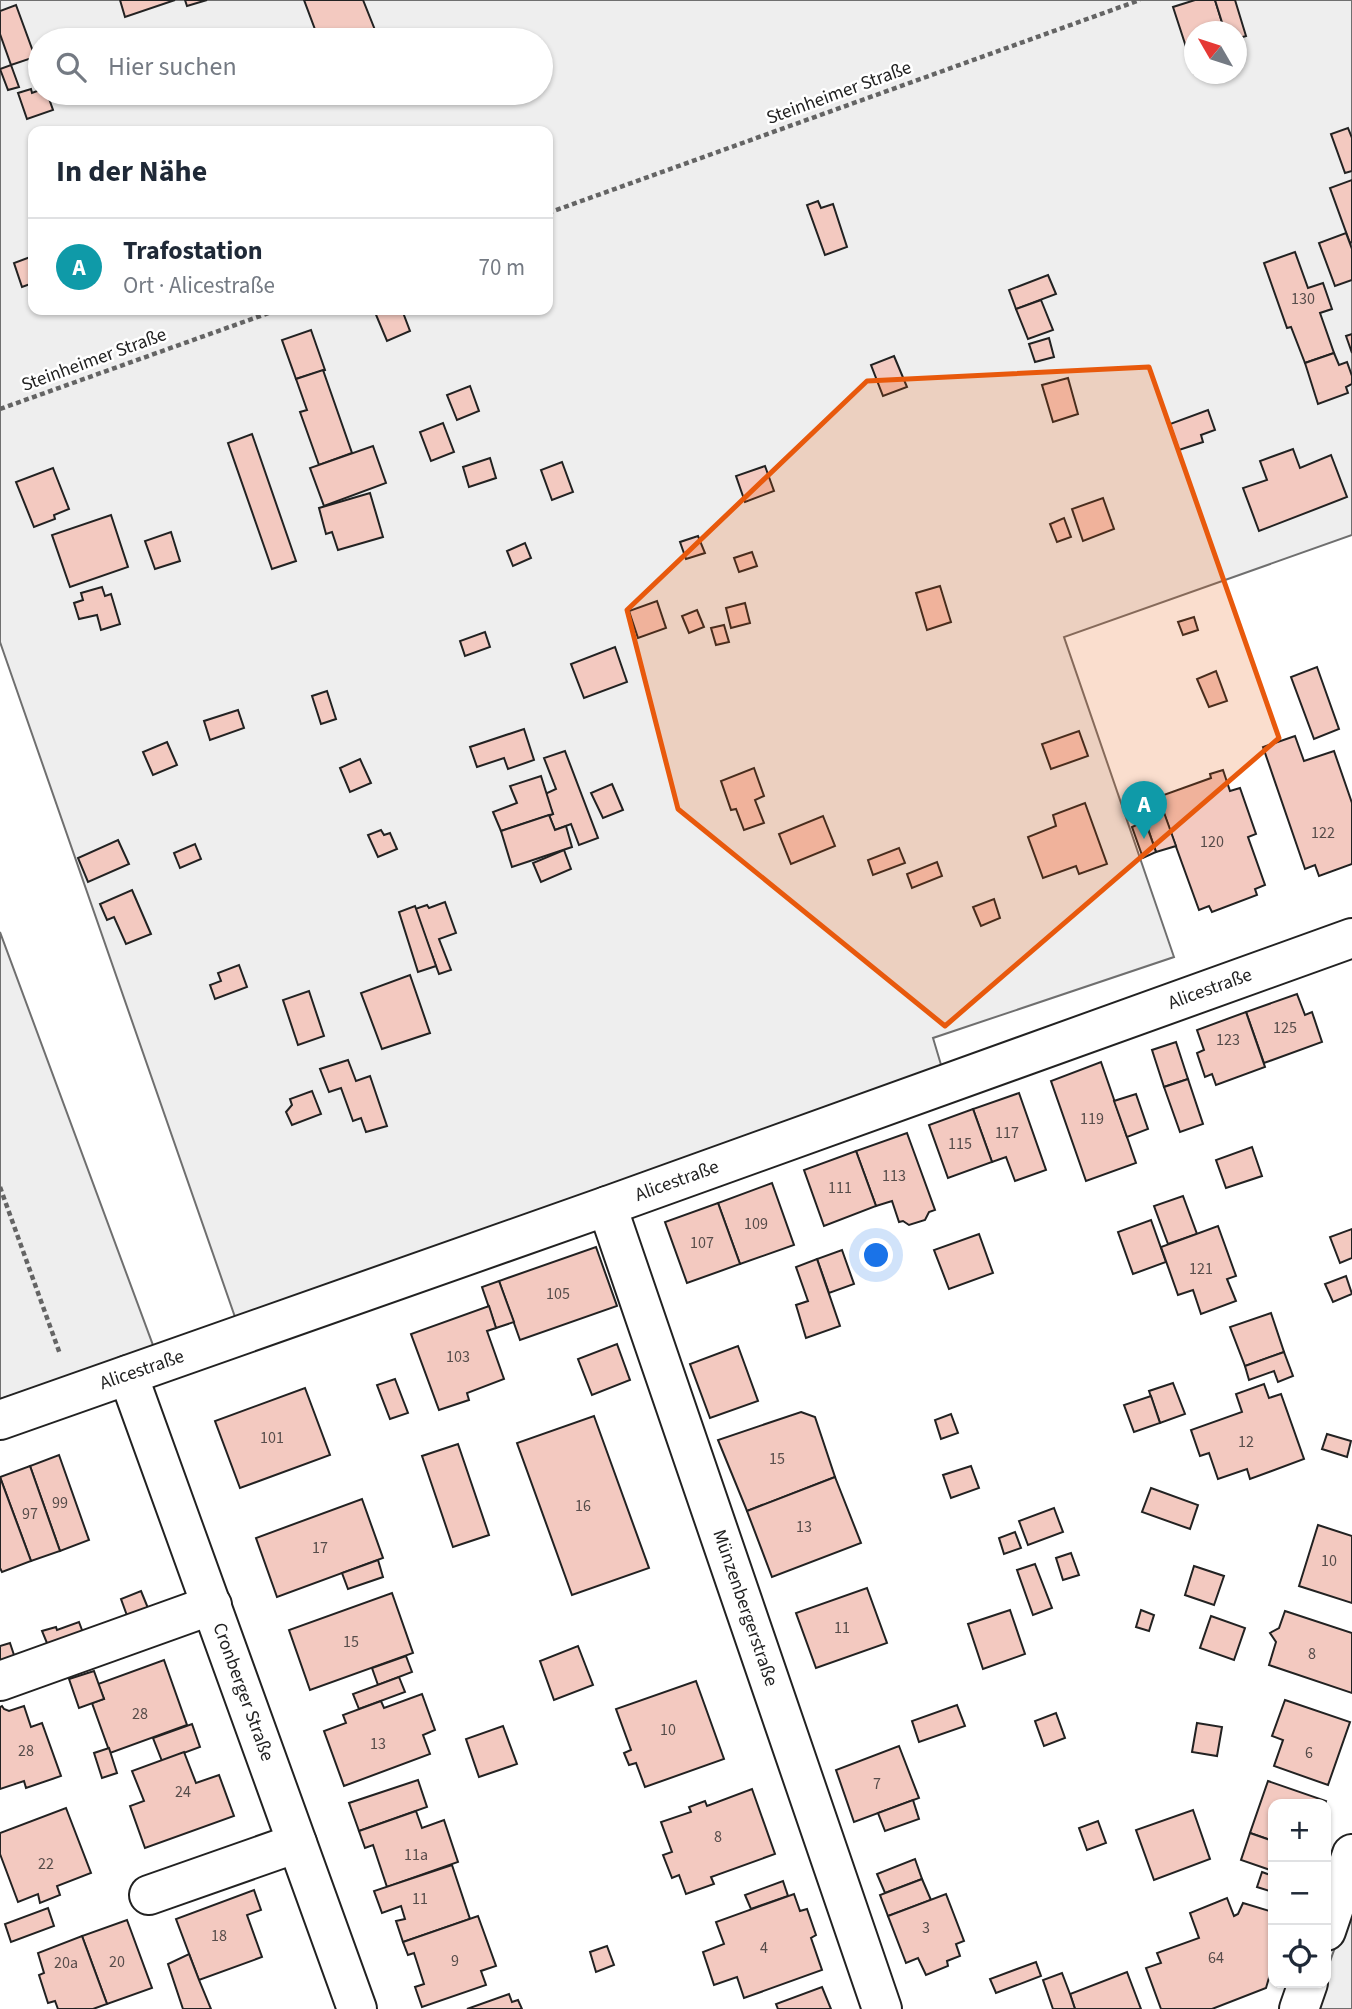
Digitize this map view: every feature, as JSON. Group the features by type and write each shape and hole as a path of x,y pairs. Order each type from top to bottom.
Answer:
{"street":[{"name":"Alicestraße","path":"0,1420 607,1206 1352,938"},
{"name":"Münzenbergerstraße","path":"607,1206 882,2009"},
{"name":"Cronberger Straße","path":"128,1375 357,2009"},
{"path":"0,1681 212,1605"},
{"path":"149,1895 298,1843"},
{"path":"1328,1925 1352,1854"},
{"path":"1299,2009 1306,1988"}],"path":[{"name":"Steinheimer Straße","path":"553,211 1140,0"},
{"name":"Steinheimer Straße","path":"0,409 263,315"},
{"path":"0,1187 74,1394"}],"highlighted area":[{"path":"1149,367 1279,738 945,1026 678,809 627,610 867,381"}],"shaded area":[{"path":"0,0 1352,0 1352,535 1064,637 1174,957 933,1038 942,1068 235,1317 0,642"},
{"path":"0,932 154,1348 0,1399"},
{"path":"1352,1899 1352,2009 1313,2009 1324,1988 1331,1988 1331,1959"}],"building":[{"path":"120,0 175,0 125,17"},
{"path":"185,0 207,0 187,6"},
{"path":"304,0 363,0 374,28 314,28"},
{"path":"1195,0 1215,0 1222,21 1184,21 1184,41 1173,7"},
{"path":"1215,0 1235,0 1241,21 1222,21"},
{"path":"16,5 28,38 28,59 11,65 0,34 0,11"},
{"path":"11,65 19,87 8,90 0,69"},
{"path":"28,90 28,105 51,105 53,110 27,119 18,93"},
{"path":"1348,128 1352,138 1352,171 1345,173 1331,134"},
{"path":"1352,180 1352,242 1350,243 1330,188"},
{"path":"818,201 821,208 833,204 847,247 825,255 807,205"},
{"path":"1346,233 1352,249 1352,280 1335,286 1319,243"},
{"path":"1295,252 1308,288 1323,283 1332,309 1320,313 1334,353 1305,363 1291,327 1287,328 1264,263"},
{"path":"28,258 28,285 22,287 14,263"},
{"path":"1048,275 1056,294 1016,309 1009,290"},
{"path":"1041,300 1053,330 1028,339 1016,309"},
{"path":"376,315 404,315 410,331 387,341"},
{"path":"311,330 325,370 296,379 282,340"},
{"path":"1352,334 1352,353 1346,336"},
{"path":"1049,338 1054,357 1035,362 1029,344"},
{"path":"1334,353 1339,365 1347,362 1352,384 1346,387 1348,393 1318,404 1305,363"},
{"path":"894,356 907,387 883,396 871,365"},
{"path":"323,370 352,453 319,465 300,412 307,410 296,379"},
{"path":"1068,378 1078,414 1053,422 1042,385"},
{"path":"470,386 479,411 457,420 447,395"},
{"path":"1208,410 1215,430 1201,435 1203,442 1179,450 1170,424"},
{"path":"443,423 454,452 431,461 420,432"},
{"path":"252,434 296,561 272,569 228,443"},
{"path":"373,446 386,483 324,506 310,468"},
{"path":"1293,449 1300,468 1331,455 1347,497 1259,531 1243,488 1267,480 1260,461"},
{"path":"490,458 496,478 469,487 463,467"},
{"path":"562,462 573,492 552,500 541,470"},
{"path":"765,466 774,491 745,502 736,476"},
{"path":"53,468 69,509 54,515 55,519 34,527 16,482"},
{"path":"370,493 383,537 338,550 332,532 326,534 319,508"},
{"path":"1103,498 1114,529 1083,541 1072,509"},
{"path":"111,515 128,567 70,587 52,535"},
{"path":"1064,518 1071,537 1057,542 1050,524"},
{"path":"171,532 180,561 155,569 145,541"},
{"path":"698,536 705,553 686,559 680,542"},
{"path":"525,543 531,558 513,566 507,551"},
{"path":"752,552 757,566 739,572 734,558"},
{"path":"940,586 951,622 927,630 916,593"},
{"path":"102,587 105,596 111,594 120,624 101,630 97,615 79,619 74,603 83,600 81,593"},
{"path":"657,601 666,628 638,638 629,611"},
{"path":"745,603 750,623 731,628 726,608"},
{"path":"697,610 704,627 689,633 682,616"},
{"path":"1194,617 1198,630 1183,635 1178,622"},
{"path":"724,625 729,642 716,645 711,628"},
{"path":"485,632 490,647 465,656 460,641"},
{"path":"615,647 627,682 584,698 571,664"},
{"path":"1317,667 1339,729 1314,739 1291,677"},
{"path":"1216,671 1227,701 1209,707 1197,679"},
{"path":"327,691 336,719 321,724 312,696"},
{"path":"238,710 244,728 210,740 204,721"},
{"path":"524,729 534,760 508,769 504,758 477,767 470,747"},
{"path":"1079,731 1088,756 1051,769 1042,744"},
{"path":"1295,736 1304,761 1334,751 1352,803 1352,864 1319,876 1315,865 1305,869 1263,747"},
{"path":"167,742 177,765 153,775 143,752"},
{"path":"565,751 598,838 579,845 571,824 555,830 549,815 553,814 545,794 556,789 544,758"},
{"path":"360,759 371,783 350,792 340,768"},
{"path":"754,768 764,796 755,800 764,823 744,830 736,809 731,810 721,781"},
{"path":"1223,770 1230,791 1240,788 1256,834 1248,837 1265,885 1255,889 1257,895 1212,912 1209,906 1199,910 1158,797 1211,778 1210,774"},
{"path":"541,776 553,814 501,831 493,812 517,803 510,786"},
{"path":"612,784 623,810 603,818 591,793"},
{"path":"1085,803 1107,864 1079,874 1076,866 1043,878 1028,837 1056,826 1053,815"},
{"path":"1162,807 1176,846 1156,852 1143,814"},
{"path":"549,815 555,830 566,826 572,847 512,867 501,831"},
{"path":"823,816 835,846 791,864 779,834"},
{"path":"1145,821 1156,852 1143,858 1132,827"},
{"path":"381,830 384,835 390,833 397,849 378,857 368,835"},
{"path":"118,840 129,864 88,882 78,858"},
{"path":"195,844 201,859 180,868 174,853"},
{"path":"899,848 905,863 873,875 868,860"},
{"path":"564,850 571,869 541,882 533,863"},
{"path":"937,862 942,876 912,888 907,874"},
{"path":"132,890 151,934 126,944 114,917 107,920 100,904"},
{"path":"994,899 1000,918 981,926 973,907"},
{"path":"445,902 456,933 439,939 451,970 439,974 415,909 427,905 429,908"},
{"path":"415,906 436,966 418,972 399,912"},
{"path":"239,965 247,987 215,999 210,985 221,981 218,973"},
{"path":"410,975 430,1033 382,1049 361,993"},
{"path":"309,991 324,1036 298,1045 283,1000"},
{"path":"1297,994 1305,1015 1312,1012 1322,1042 1264,1063 1246,1012"},
{"path":"1246,1012 1265,1067 1216,1085 1212,1074 1205,1077 1197,1053 1204,1050 1197,1030"},
{"path":"1176,1042 1188,1079 1164,1087 1152,1050"},
{"path":"348,1060 356,1081 370,1076 387,1126 366,1132 361,1118 353,1121 341,1088 329,1092 320,1069"},
{"path":"1101,1062 1136,1163 1086,1181 1051,1081"},
{"path":"1188,1079 1203,1124 1180,1132 1164,1087"},
{"path":"312,1091 321,1114 292,1125 286,1112 292,1105 290,1099"},
{"path":"1019,1093 1046,1170 1015,1181 1006,1157 992,1162 973,1109"},
{"path":"1136,1094 1148,1129 1127,1137 1114,1101"},
{"path":"973,1109 992,1162 948,1178 929,1125"},
{"path":"907,1133 935,1210 929,1212 925,1220 909,1225 903,1221 899,1222 892,1201 876,1206 856,1151"},
{"path":"1252,1147 1262,1176 1226,1188 1216,1160"},
{"path":"856,1151 876,1206 824,1226 804,1170"},
{"path":"772,1183 794,1245 740,1264 718,1203"},
{"path":"1183,1196 1197,1234 1168,1244 1154,1206"},
{"path":"718,1203 740,1264 687,1283 665,1222"},
{"path":"1151,1220 1166,1262 1133,1274 1118,1232"},
{"path":"1218,1226 1236,1276 1227,1279 1236,1301 1201,1314 1193,1290 1178,1295 1161,1247"},
{"path":"1352,1229 1352,1258 1340,1263 1330,1237"},
{"path":"979,1234 993,1273 949,1289 934,1250"},
{"path":"596,1247 617,1306 520,1340 499,1281"},
{"path":"842,1250 854,1284 829,1293 817,1259"},
{"path":"817,1259 840,1326 806,1338 796,1305 808,1301 796,1267"},
{"path":"1346,1276 1352,1294 1333,1302 1325,1284"},
{"path":"499,1281 514,1322 496,1328 482,1287"},
{"path":"489,1306 496,1328 487,1331 504,1379 467,1393 469,1400 439,1410 411,1334"},
{"path":"1271,1313 1284,1352 1245,1366 1230,1327"},
{"path":"617,1344 630,1380 592,1395 578,1359"},
{"path":"738,1346 758,1401 710,1418 690,1364"},
{"path":"1284,1352 1293,1376 1278,1382 1274,1371 1249,1380 1245,1366"},
{"path":"395,1379 408,1413 390,1419 377,1385"},
{"path":"1173,1383 1185,1414 1160,1423 1149,1391"},
{"path":"1264,1384 1269,1398 1281,1394 1304,1459 1250,1479 1247,1469 1218,1479 1209,1453 1200,1456 1191,1430 1242,1412 1236,1394"},
{"path":"305,1388 330,1455 240,1488 215,1421"},
{"path":"1151,1396 1160,1423 1134,1432 1124,1405"},
{"path":"801,1412 815,1417 835,1477 747,1511 718,1440"},
{"path":"951,1414 958,1433 941,1439 935,1420"},
{"path":"594,1416 649,1568 572,1595 517,1443"},
{"path":"1327,1434 1351,1441 1347,1457 1322,1449"},
{"path":"458,1444 489,1535 453,1547 422,1456"},
{"path":"59,1455 89,1540 60,1551 30,1466"},
{"path":"30,1466 60,1551 31,1561 0,1477"},
{"path":"971,1466 979,1488 951,1498 943,1475"},
{"path":"0,1477 31,1561 2,1572 0,1568"},
{"path":"835,1477 861,1543 772,1577 747,1511"},
{"path":"1151,1488 1198,1505 1190,1529 1142,1512"},
{"path":"362,1499 383,1558 277,1597 256,1538"},
{"path":"1054,1508 1063,1532 1028,1545 1019,1521"},
{"path":"1318,1525 1352,1536 1352,1603 1299,1586"},
{"path":"1015,1532 1021,1548 1004,1554 999,1538"},
{"path":"1071,1553 1079,1575 1063,1580 1056,1558"},
{"path":"378,1560 383,1577 348,1589 342,1573"},
{"path":"1035,1564 1052,1608 1033,1615 1017,1570"},
{"path":"1194,1566 1224,1576 1214,1605 1185,1595"},
{"path":"867,1588 887,1643 816,1668 796,1613"},
{"path":"141,1591 150,1613 129,1621 121,1599"},
{"path":"392,1593 413,1653 310,1690 289,1630"},
{"path":"1010,1610 1025,1654 983,1669 968,1624"},
{"path":"1141,1610 1154,1615 1149,1631 1136,1627"},
{"path":"1285,1611 1352,1633 1352,1693 1269,1665 1276,1642 1270,1633 1279,1628"},
{"path":"1211,1616 1245,1628 1234,1660 1200,1648"},
{"path":"79,1622 85,1638 49,1648 42,1631 56,1627 57,1630"},
{"path":"10,1643 16,1661 0,1666 0,1646"},
{"path":"578,1646 593,1685 554,1700 540,1661"},
{"path":"406,1656 412,1672 378,1685 372,1668"},
{"path":"164,1660 187,1725 110,1753 92,1703 104,1699 98,1684"},
{"path":"94,1671 104,1699 79,1708 69,1679"},
{"path":"399,1677 405,1692 359,1709 353,1694"},
{"path":"696,1681 724,1759 645,1787 636,1763 629,1765 624,1753 631,1750 616,1709"},
{"path":"422,1694 435,1730 423,1735 430,1754 344,1786 324,1731 346,1723 343,1715 381,1701 384,1708"},
{"path":"1285,1700 1350,1722 1328,1785 1274,1766 1283,1740 1272,1736"},
{"path":"957,1705 965,1726 919,1742 912,1721"},
{"path":"2,1706 9,1711 24,1706 31,1727 42,1723 61,1776 26,1788 24,1781 0,1789"},
{"path":"1056,1713 1065,1738 1044,1746 1035,1721"},
{"path":"1197,1723 1222,1727 1217,1756 1192,1752"},
{"path":"192,1724 200,1747 162,1761 153,1738"},
{"path":"503,1726 517,1764 479,1777 466,1739"},
{"path":"899,1746 919,1798 854,1822 836,1770"},
{"path":"109,1748 117,1773 102,1778 94,1753"},
{"path":"184,1752 196,1783 219,1775 234,1816 145,1848 130,1806 144,1801 132,1771"},
{"path":"418,1780 427,1807 359,1831 349,1803"},
{"path":"1268,1781 1320,1799 1268,1799 1268,1839 1250,1833"},
{"path":"752,1789 775,1854 711,1877 714,1884 686,1894 679,1875 672,1878 663,1855 672,1852 661,1822 691,1812 689,1807 705,1801 707,1806"},
{"path":"913,1800 919,1819 885,1831 878,1813"},
{"path":"66,1808 91,1873 57,1886 60,1895 40,1903 38,1894 18,1902 0,1854 0,1833"},
{"path":"1193,1810 1210,1859 1154,1880 1136,1830"},
{"path":"416,1811 422,1828 444,1820 458,1862 387,1887 373,1845 365,1848 359,1831"},
{"path":"1098,1821 1106,1843 1087,1850 1079,1828"},
{"path":"1250,1833 1268,1839 1268,1869 1241,1860"},
{"path":"915,1859 922,1879 885,1893 877,1874"},
{"path":"452,1865 470,1919 403,1942 396,1921 405,1919 401,1906 382,1913 374,1891"},
{"path":"1262,1872 1268,1874 1268,1890 1257,1887"},
{"path":"922,1879 931,1900 888,1916 880,1895"},
{"path":"783,1881 788,1896 751,1909 745,1895"},
{"path":"254,1890 261,1910 247,1915 262,1957 199,1980 176,1919"},
{"path":"794,1894 800,1911 807,1909 816,1935 811,1938 822,1970 744,1998 737,1977 714,1985 703,1952 724,1944 716,1922"},
{"path":"946,1894 964,1941 956,1944 960,1956 947,1961 948,1966 926,1975 918,1958 906,1963 888,1916"},
{"path":"1227,1898 1234,1916 1238,1914 1243,1903 1268,1910 1266,1988 1212,2009 1161,2009 1146,1968 1161,1963 1157,1953 1199,1938 1190,1913"},
{"path":"48,1908 54,1926 11,1942 5,1924"},
{"path":"478,1916 496,1966 481,1971 486,1985 422,2007 415,1987 424,1984 414,1953 408,1955 403,1942"},
{"path":"127,1920 152,1988 107,2004 82,1936"},
{"path":"82,1936 107,2004 93,2009 58,2009 55,2001 48,2003 39,1975 44,1973 38,1953"},
{"path":"607,1946 614,1965 596,1972 590,1952"},
{"path":"189,1954 211,2009 183,2009 168,1964"},
{"path":"1036,1962 1041,1976 996,1993 990,1979"},
{"path":"1127,1972 1141,2009 1075,2009 1070,1994"},
{"path":"1062,1973 1075,2009 1053,2009 1043,1980"},
{"path":"822,1987 831,2009 778,2009 776,2004"},
{"path":"509,1994 512,2002 518,2000 522,2009 467,2009"}],"place":[{"name":"Trafostation","path":"1144,839"}]}
